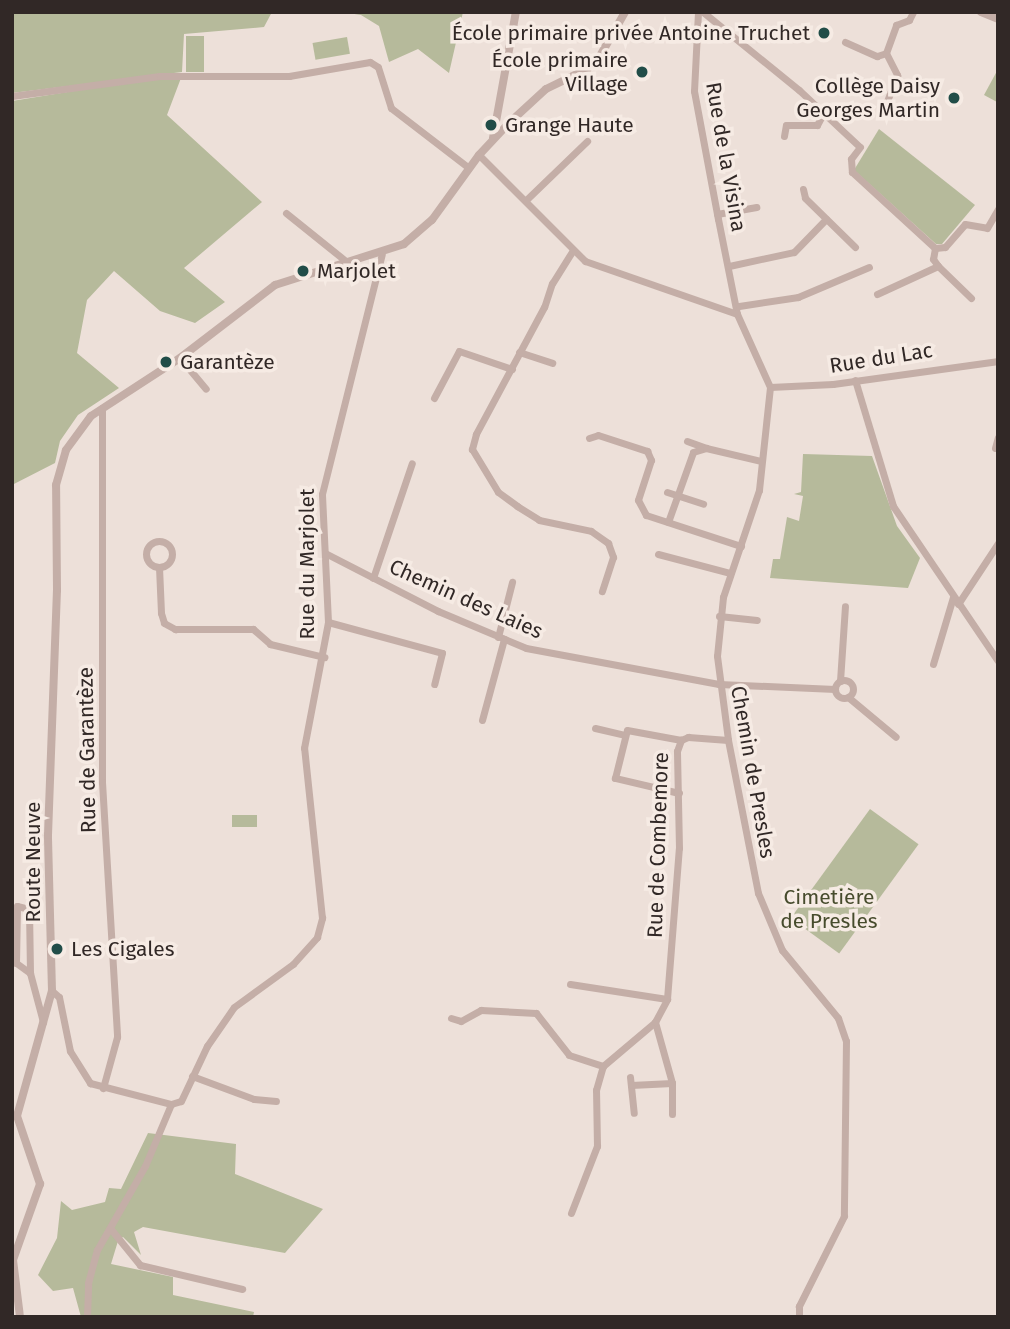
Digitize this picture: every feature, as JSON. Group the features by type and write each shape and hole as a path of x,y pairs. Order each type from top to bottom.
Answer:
{"street":[{"path":"493,138 516,12"},
{"name":"Route Neuve","path":"20,1317 13,1260 40,1184 17,1116 52,991 48,835 57,476 80,427 102,408 180,358 275,285 382,254 404,244 432,220 493,138 546,89 587,69 616,33 625,12"},
{"path":"700,12 824,112 860,147 851,159 852,172 935,248 945,247 965,224 987,228 998,209"},
{"name":"Rue de la Visina","path":"700,12 694,91 738,310 770,387"},
{"path":"887,101 897,75 886,53 897,26 909,20 913,12"},
{"path":"981,12 994,16"},
{"path":"845,42 877,56 886,53"},
{"path":"12,96 160,76 289,76 370,62 378,67 391,108 469,168"},
{"path":"497,112 509,123"},
{"path":"784,136 786,125 817,125 824,112"},
{"path":"526,200 587,141"},
{"path":"479,155 585,261 614,273 738,310 798,297 869,267"},
{"path":"803,190 826,219 855,247"},
{"path":"717,214 756,207"},
{"path":"286,213 347,262"},
{"path":"729,266 794,252 826,219"},
{"path":"935,248 933,259 938,266 971,298"},
{"path":"573,250 552,284 512,369 476,433 472,449 498,492 517,506 539,520 591,531 608,543 613,557 602,591"},
{"name":"Rue du Marjolet","path":"87,1317 88,1283 97,1250 168,1118 171,1104 181,1101 192,1076 234,1007 293,964 317,937 322,918 304,748 307,718 324,657 328,622 323,490 382,254"},
{"path":"877,294 938,266"},
{"path":"434,398 459,351 512,369"},
{"path":"519,352 552,363"},
{"path":"180,358 206,389"},
{"name":"Rue du Lac","path":"770,387 855,380 998,361"},
{"path":"855,380 893,506 998,661"},
{"name":"Chemin de Presles","path":"770,387 759,490 730,573 719,616 719,684 758,892 773,931 794,966 838,1018 846,1041 844,1216 799,1306 799,1317"},
{"name":"Rue de Garantèze","path":"102,408 102,782 117,1037 103,1088"},
{"path":"589,438 598,435 648,451 651,460 638,500 646,515 741,546"},
{"path":"995,448 998,437"},
{"path":"687,441 761,460"},
{"path":"668,522 688,457 706,448"},
{"path":"373,578 412,463"},
{"path":"667,492 703,504"},
{"path":"933,664 955,601 998,542"},
{"name":"Chemin des Laies","path":"327,554 501,638 563,658 719,684 835,689"},
{"path":"658,554 730,573"},
{"path":"159,567 164,623 175,629 253,629 270,644 324,657"},
{"path":"482,720 512,582"},
{"path":"845,606 840,681 835,689 840,697 849,697 896,737"},
{"path":"719,616 757,620"},
{"path":"328,622 442,653 435,684"},
{"path":"840,681 852,685 849,697"},
{"path":"596,728 622,734"},
{"path":"679,793 618,782 622,734 627,730 681,740"},
{"name":"Rue de Combemore","path":"603,1066 655,1022 667,999 681,740 728,740"},
{"path":"30,973 16,963 17,906 29,909 30,973 43,1023"},
{"path":"570,984 667,999"},
{"path":"52,991 59,997 78,1071 90,1083 171,1104"},
{"path":"451,1018 461,1021 481,1010 536,1013 569,1055 603,1066 596,1090 597,1146 571,1213"},
{"path":"655,1022 672,1083 672,1114"},
{"path":"192,1076 254,1099 276,1101"},
{"path":"634,1113 631,1081 672,1083"},
{"path":"110,1228 140,1265 242,1289"}],"green space":[{"path":"12,12 272,12 264,27 184,34 182,72 12,93"},
{"path":"341,12 463,12 449,73 418,49 389,62 379,26 361,15"},
{"path":"186,36 204,36 204,72 186,72"},
{"path":"347,37 350,54 315,60 313,43"},
{"path":"998,71 997,102 984,95"},
{"path":"160,77 181,78 167,115 262,202 184,268 225,302 195,323 160,311 114,271 87,300 77,353 119,388 78,415 60,441 55,463 12,485 12,101"},
{"path":"879,129 975,205 942,244 936,244 854,170"},
{"path":"803,454 872,456 897,526 920,558 908,588 770,578 773,559 780,559 787,517 799,521 803,496 794,494 801,492"},
{"name":"Cimetière de Presles","path":"870,809 919,844 839,953 791,918"},
{"path":"232,815 257,815 257,827 232,827"},
{"path":"148,1133 236,1144 235,1174 323,1209 285,1253 143,1227 134,1232 141,1255 123,1237 118,1241 111,1264 173,1277 173,1295 254,1312 253,1317 81,1317 73,1288 53,1291 38,1275 57,1238 61,1201 72,1210 105,1202 109,1188 121,1189"}],"place":[{"name":"École primaire privée Antoine Truchet","path":"824,33"},
{"name":"École primaire Village","path":"642,72"},
{"name":"Collège Daisy Georges Martin","path":"954,98"},
{"name":"Grange Haute","path":"491,125"},
{"name":"Marjolet","path":"303,271"},
{"name":"Garantèze","path":"166,362"},
{"name":"Les Cigales","path":"57,949"}]}
